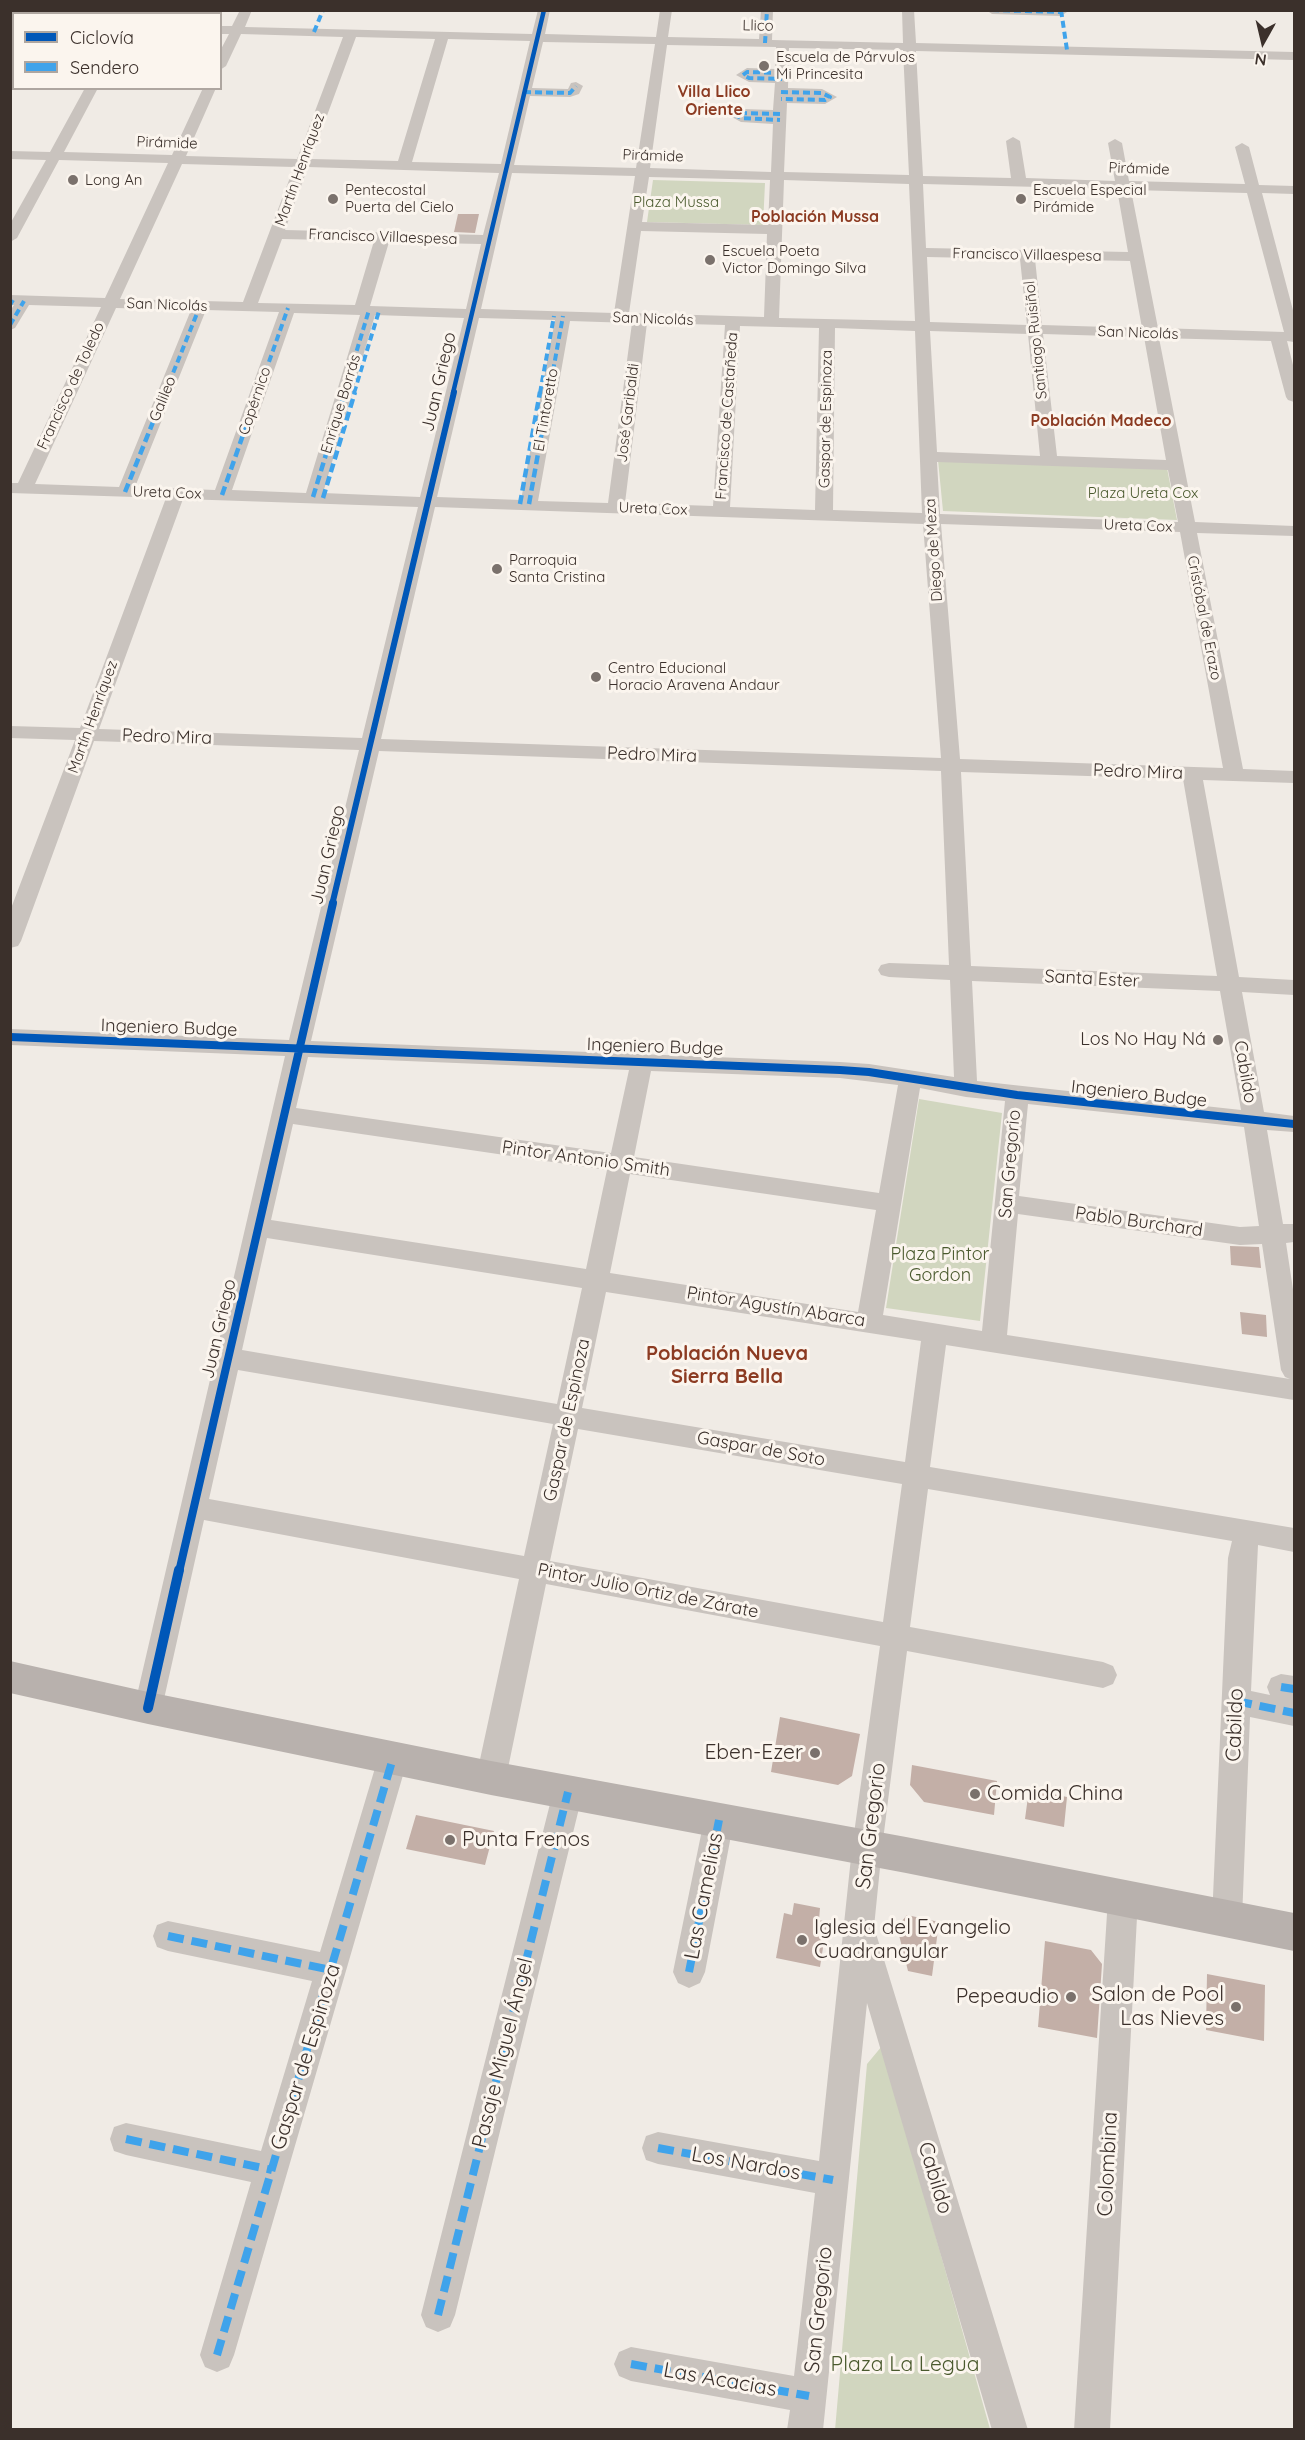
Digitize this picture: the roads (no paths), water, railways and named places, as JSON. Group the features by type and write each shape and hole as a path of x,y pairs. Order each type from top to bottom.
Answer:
{"main road":[{"path":"10,1677 148,1708 491,1778 867,1848 1294,1932"}],"street":[{"path":"222,62 246,10"},
{"path":"314,32 323,10"},
{"name":"Juan Griego","path":"148,1708 369,744 544,10"},
{"path":"621,318 666,10"},
{"path":"765,43 767,10"},
{"name":"Diego de Meza","path":"908,10 931,519 951,765 966,1089"},
{"path":"992,10 1061,11 1067,50"},
{"path":"10,30 12,25"},
{"name":"Llico","path":"222,30 1294,56"},
{"name":"Martín Henríquez","path":"249,307 351,33"},
{"path":"404,166 443,35"},
{"path":"771,322 783,44"},
{"path":"524,92 570,93 576,86"},
{"path":"10,238 91,90"},
{"name":"Francisco de Toledo","path":"17,488 110,303 209,90"},
{"path":"1013,141 1019,182"},
{"name":"Cristóbal de Erazo","path":"1115,143 1234,775"},
{"path":"1242,147 1289,337 1294,397"},
{"name":"Pirámide","path":"10,155 1294,190"},
{"path":"634,226 775,230"},
{"name":"Francisco Villaespesa","path":"276,234 489,240"},
{"name":"Enrique Borrás","path":"318,498 370,310 383,237"},
{"name":"Francisco Villaespesa","path":"918,252 1136,257"},
{"name":"Santiago Ruisiñol","path":"1027,255 1049,461"},
{"path":"10,325 14,302"},
{"name":"San Nicolás","path":"14,302 1289,337"},
{"name":"Galileo","path":"125,492 200,306"},
{"name":"Copérnico","path":"222,495 288,308"},
{"name":"El Tintoretto","path":"524,504 559,316"},
{"name":"José Garibaldi","path":"616,507 640,318"},
{"name":"Francisco de Castañeda","path":"721,511 733,321"},
{"name":"Gaspar de Espinoza","path":"825,515 827,324"},
{"path":"928,457 1175,465"},
{"name":"Ureta Cox","path":"17,488 1294,531"},
{"name":"Martín Henríquez","path":"10,941 177,493"},
{"name":"Pedro Mira","path":"10,732 1294,777"},
{"name":"Cabildo","path":"1192,774 1254,1120 1283,1233 1294,1370"},
{"name":"Santa Ester","path":"889,970 1294,987"},
{"name":"Ingeniero Budge","path":"10,1037 840,1070 966,1089 1294,1124"},
{"name":"Gaspar de Espinoza","path":"491,1778 642,1062"},
{"path":"869,1322 910,1079"},
{"name":"San Gregorio","path":"994,1341 1017,1095"},
{"name":"Pintor Antonio Smith","path":"283,1114 888,1203"},
{"name":"Pablo Burchard","path":"1007,1203 1240,1236 1283,1233"},
{"name":"Pintor Agustín Abarca","path":"257,1227 994,1341 1294,1390"},
{"name":"San Gregorio","path":"807,2413 867,1848 935,1332"},
{"name":"Gaspar de Soto","path":"227,1358 1246,1532 1292,1537"},
{"name":"Pintor Julio Ortiz de Zárate","path":"193,1507 1104,1675"},
{"name":"Cabildo","path":"1227,1919 1242,1558 1246,1532"},
{"path":"1236,1701 1294,1713"},
{"name":"Gaspar de Espinoza","path":"216,2355 393,1758"},
{"name":"Pasaje Miguel Ángel","path":"438,2315 568,1792"},
{"name":"Las Camelias","path":"689,1972 719,1820"},
{"name":"Colombina","path":"1092,2430 1123,1898"},
{"name":"Cabildo","path":"860,1926 1010,2430"},
{"path":"168,1936 332,1970"},
{"path":"126,2139 272,2170"},
{"name":"Los Nardos","path":"658,2148 833,2180"},
{"name":"Las Acacias","path":"631,2364 807,2413"}],"place":[{"name":"Escuela de Párvulos Mi Princesita","path":"764,66"},
{"name":"Long An","path":"73,180"},
{"name":"Pentecostal Puerta del Cielo","path":"333,199"},
{"name":"Escuela Especial Pirámide","path":"1021,199"},
{"name":"Escuela Poeta Victor Domingo Silva","path":"710,260"},
{"name":"Parroquia Santa Cristina","path":"497,569"},
{"name":"Centro Educional Horacio Aravena Andaur","path":"596,677"},
{"name":"Los No Hay Ná","path":"1218,1040"},
{"name":"Eben-Ezer","path":"815,1753"},
{"name":"Comida China","path":"975,1794"},
{"name":"Punta Frenos","path":"450,1840"},
{"name":"Iglesia del Evangelio Cuadrangular","path":"802,1940"},
{"name":"Pepeaudio","path":"1071,1997"},
{"name":"Salon de Pool Las Nieves","path":"1236,2007"}],"district":[{"name":"Villa Llico Oriente","path":"714,101"},
{"name":"Población Mussa","path":"815,217"},
{"name":"Población Madeco","path":"1101,421"},
{"name":"Población Nueva Sierra Bella","path":"727,1366"}],"park label":[{"name":"Plaza Mussa","path":"676,202"},
{"name":"Plaza Ureta Cox","path":"1143,493"},
{"name":"Plaza Pintor Gordon","path":"940,1265"},
{"name":"Plaza La Legua","path":"905,2365"}]}
